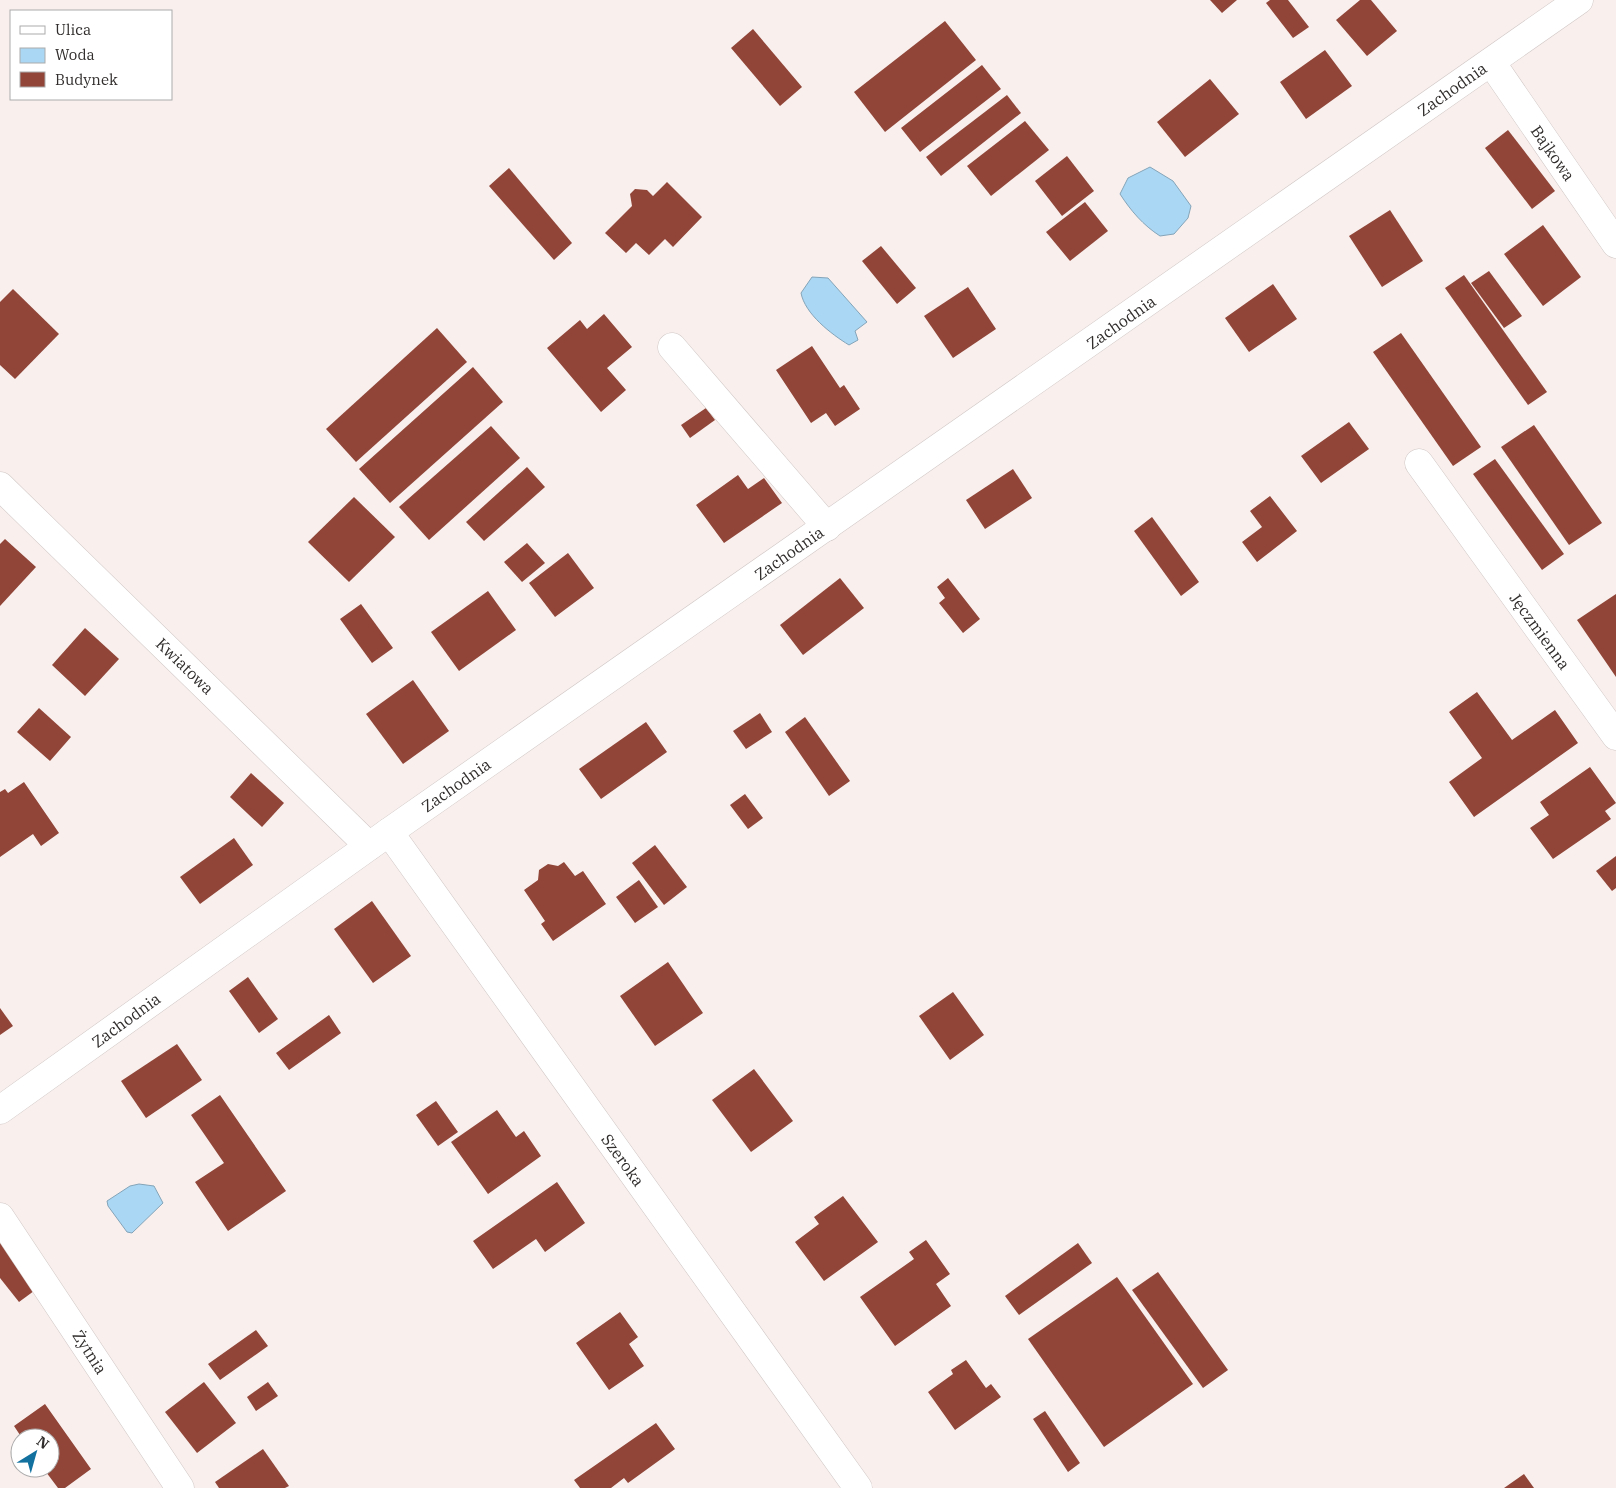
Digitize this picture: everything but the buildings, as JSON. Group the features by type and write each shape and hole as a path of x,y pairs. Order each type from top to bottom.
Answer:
{"street":[{"name":"Zachodnia","path":"0,1110 379,839 1579,0"},
{"name":"Bajkowa","path":"1491,62 1616,244"},
{"path":"672,347 827,527"},
{"name":"Jęczmienna","path":"1419,463 1616,736"},
{"name":"Kwiatowa","path":"0,486 379,839"},
{"name":"Szeroka","path":"379,839 858,1488"},
{"name":"Żytnia","path":"0,1217 180,1488"}],"water":[{"path":"1150,167 1173,181 1191,206 1188,218 1174,234 1160,236 1154,232 1128,206 1120,194 1128,178"},
{"path":"812,277 828,278 867,322 855,331 858,340 849,345 834,335 813,316 803,301 801,293"},
{"path":"139,1184 154,1186 163,1203 132,1233 127,1232 108,1206 107,1201 130,1186"}]}
